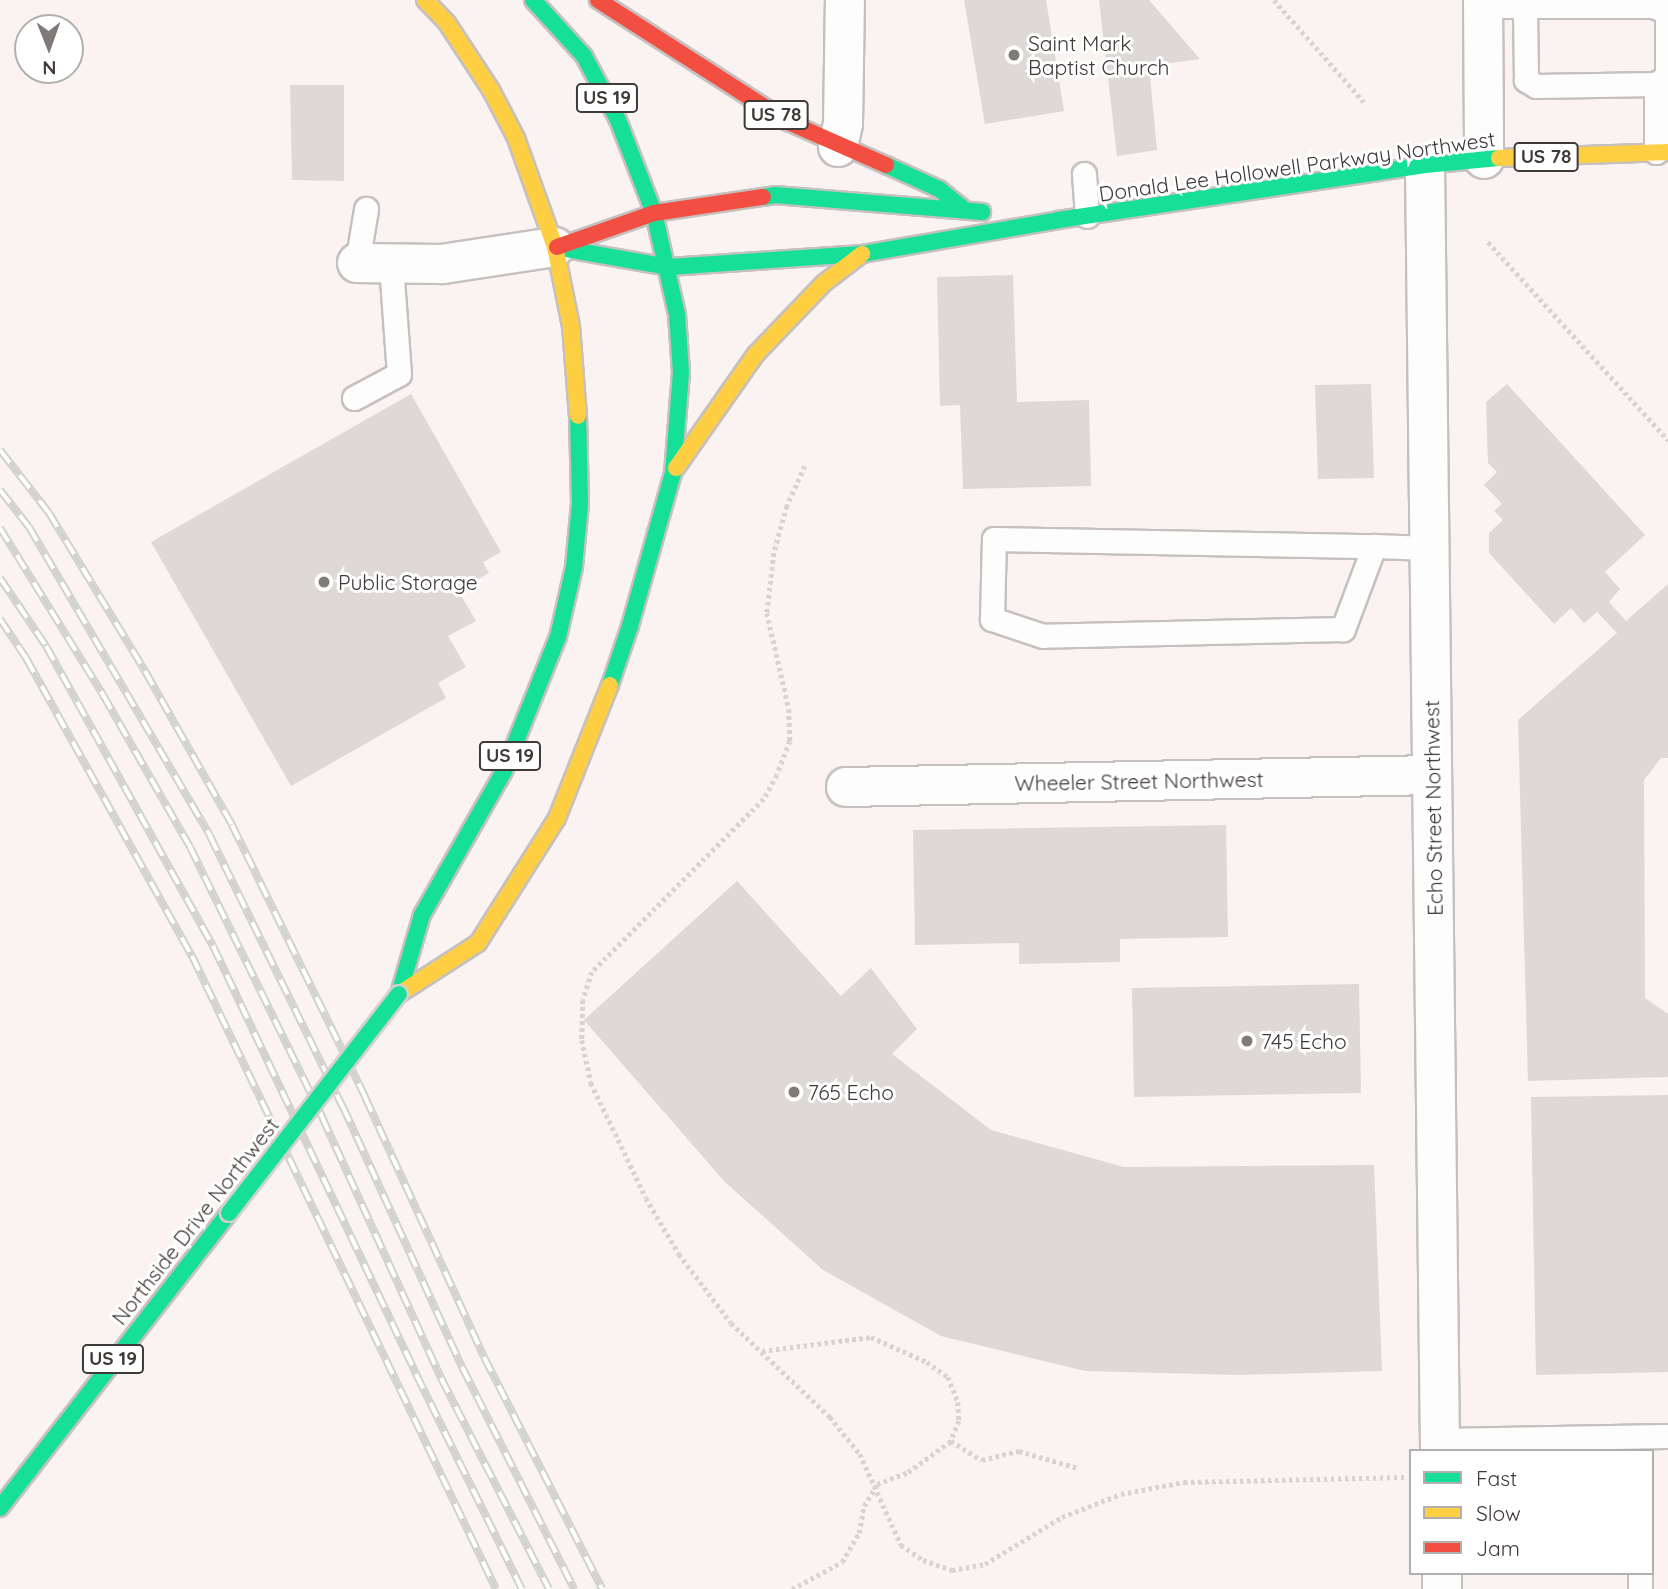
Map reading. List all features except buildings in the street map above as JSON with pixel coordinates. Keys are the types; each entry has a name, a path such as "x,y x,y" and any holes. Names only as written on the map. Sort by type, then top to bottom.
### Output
{"main road":[{"name":"Northside Drive Northwest","path":"399,994 422,915 504,771 538,692 558,637 574,567 580,503 577,396 571,326 555,247 520,150 491,90 454,32 425,0"},
{"name":"Northside Drive Northwest","path":"0,1508 399,994 478,943 557,818 600,713 631,625 673,473 681,372 677,314 669,267 654,213 618,120 584,56 533,0"},
{"name":"US 78","path":"598,0 766,110 838,147 939,189 965,210"},
{"name":"Donald Lee Hollowell Parkway Northwest","path":"555,247 669,267 862,254 1058,220 1425,165 1484,159 1662,152"},
{"name":"Donald Lee Hollowell Parkway Northwest","path":"555,247 654,213 735,198 775,195 1058,220"},
{"path":"673,473 755,355 824,283 862,254"}],"street":[{"path":"838,147 843,124 845,0"},
{"path":"1483,3 1484,159"},
{"name":"Echo Street Northwest","path":"1425,165 1440,1446"},
{"path":"374,264 442,264 555,247"},
{"name":"Wheeler Street Northwest","path":"846,787 1432,775"}],"lane":[{"path":"1483,3 1525,8 1566,18 1613,17 1653,6 1667,12 1667,76 1656,84 1613,78 1568,78 1536,86 1526,80 1525,8"},
{"path":"1656,84 1662,152"},
{"path":"1084,174 1087,216"},
{"path":"354,398 399,374 374,264 366,209"},
{"path":"1374,546 1343,629 1043,636 992,619 995,539 1374,546 1429,548"},
{"path":"1440,1446 1668,1436"}],"path":[{"path":"1274,0 1364,102"},
{"path":"1488,242 1668,440"},
{"path":"805,466 787,506 774,553 767,613 789,709 790,741 777,775 764,799 592,972 583,1000 582,1040 591,1083 641,1187 679,1254 731,1323 830,1416 860,1454 901,1545 923,1560 952,1570 985,1564 1062,1517 1121,1494 1184,1482 1406,1477"},
{"path":"761,1351 871,1337 927,1362 948,1377 958,1402 959,1421 951,1441 908,1472 875,1488 864,1506 859,1533 842,1562 792,1589"},
{"path":"951,1441 982,1460 1019,1451 1078,1468"}],"railway":[{"path":"0,450 49,513 145,671 232,825 365,1097 484,1357 602,1589"},
{"path":"0,490 29,527 210,836 343,1107 462,1367 574,1589"},
{"path":"0,528 103,695 190,847 322,1117 441,1378 549,1589"},
{"path":"0,578 46,646 213,946 416,1374 522,1589"},
{"path":"0,619 26,658 192,956 496,1589"}],"traffic: fast":[{"path":"533,0 584,56 618,120 654,213 677,314 681,372 673,473 630,626 610,685"},
{"path":"555,247 669,267 862,254 1058,220 1425,165 1499,158"},
{"path":"886,165 939,189 965,210"},
{"path":"763,197 775,195 982,212"},
{"path":"399,994 422,915 504,771 558,637 574,567 580,503 578,416"},
{"path":"229,1213 399,994"},
{"path":"0,1508 229,1213"}],"traffic: slow":[{"path":"425,0 447,23 491,90 516,138 555,247 571,326 578,416"},
{"path":"1499,158 1668,152"},
{"path":"676,468 755,355 824,283 862,254"},
{"path":"399,994 478,943 557,818 610,685"}],"traffic: jam":[{"path":"598,0 788,122 886,165"},
{"path":"557,247 654,213 763,197"}],"place":[{"name":"Saint Mark Baptist Church","path":"1014,55"},
{"name":"Public Storage","path":"324,582"},
{"name":"745 Echo","path":"1247,1041"},
{"name":"765 Echo","path":"794,1092"}]}
